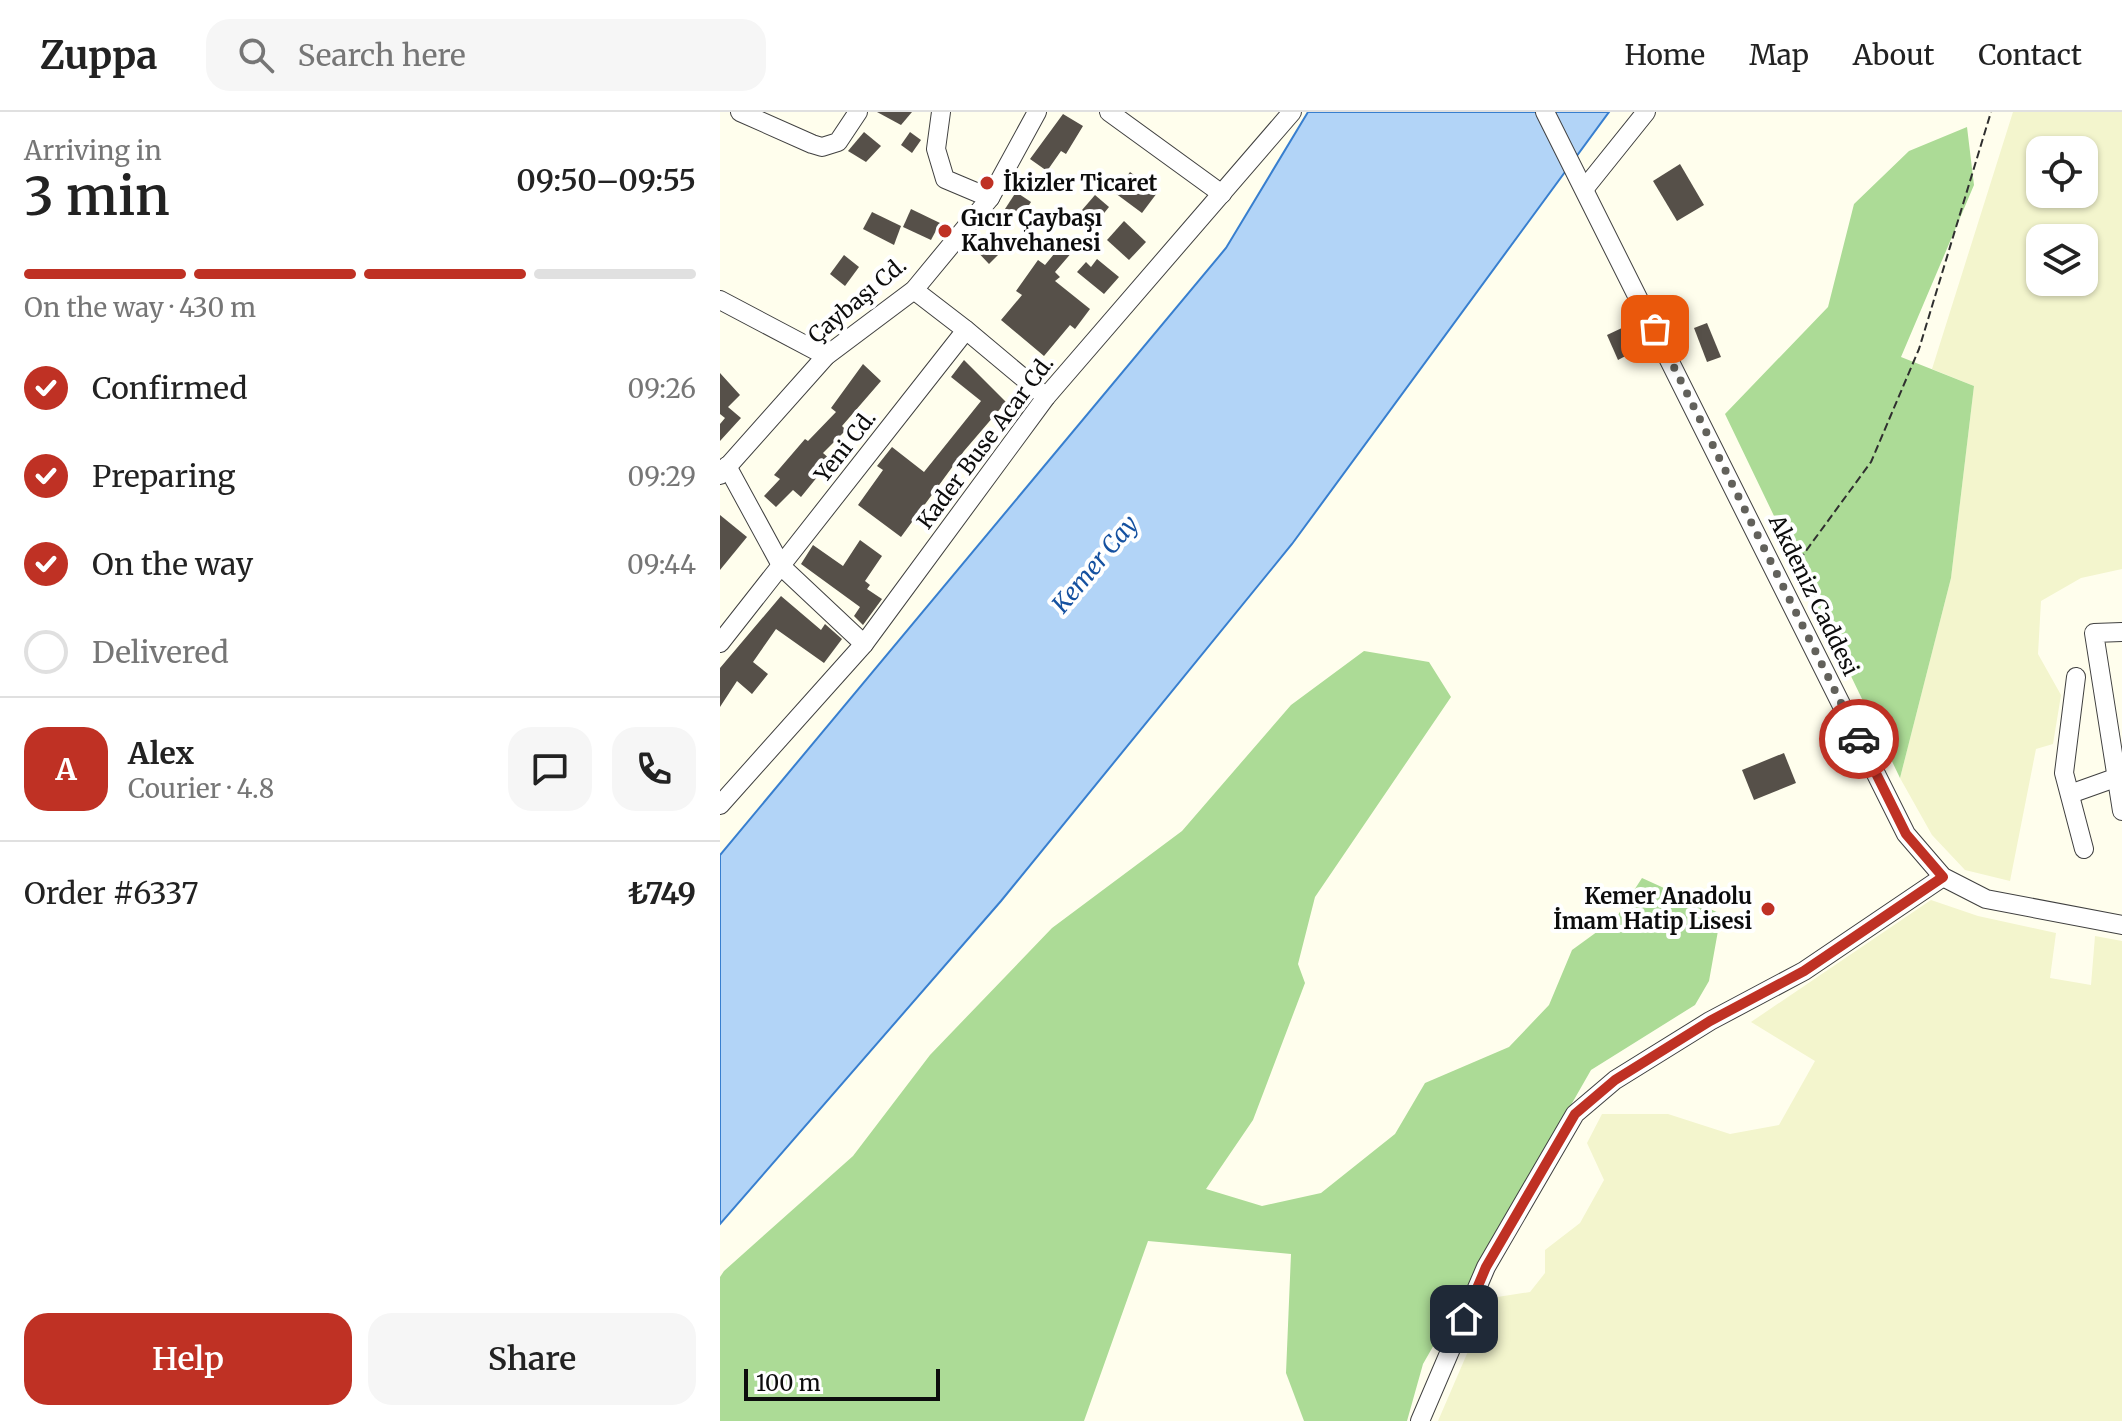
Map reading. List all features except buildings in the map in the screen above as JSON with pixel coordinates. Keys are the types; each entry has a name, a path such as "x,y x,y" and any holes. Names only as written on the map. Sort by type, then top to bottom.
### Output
{"street":[{"path":"740,112 822,147 838,142 858,112"},
{"path":"941,112 936,149 945,179 990,198"},
{"name":"Çaybaşı Cd.","path":"724,471 826,356 914,290 990,198 1037,112"},
{"path":"1109,112 1222,194"},
{"name":"Kader Buse Acar Cd.","path":"720,805 864,644 1046,397 1292,112"},
{"name":"Akdeniz Caddesi","path":"1545,112 1906,834 1943,877 1986,899 2122,925"},
{"path":"1585,188 1646,112"},
{"path":"914,290 1046,397"},
{"path":"720,300 826,356"},
{"name":"Yeni Cd.","path":"720,643 966,330"},
{"path":"724,471 782,567 864,644"},
{"path":"2122,632 2094,633 2122,811"},
{"path":"2076,677 2064,762 2084,849"},
{"path":"2070,794 2115,778"},
{"path":"1420,1421 1486,1267 1575,1114 1615,1080 1710,1021 1804,971 1943,877"}],"path":[{"path":"1782,584 1871,462 1919,349 1991,112"}],"green space":[{"path":"2013,112 2122,112 2122,569 2081,578 2041,601 2038,654 2061,695 2053,744 2036,749 2010,881 1965,870 1932,835 1900,778 1951,578 1974,386 1932,369"},
{"path":"1967,127 1974,185 1901,357 1974,386 1951,578 1900,778 1725,414 1828,307 1854,204 1909,151"},
{"path":"1364,651 1429,662 1451,697 1315,897 1298,964 1305,983 1253,1120 1206,1189 1262,1206 1321,1193 1395,1134 1425,1083 1509,1047 1549,1005 1572,950 1616,918 1642,878 1721,914 1709,981 1695,1005 1591,1070 1423,1364 1407,1421 1304,1421 1286,1373 1291,1254 1148,1241 1084,1421 720,1421 720,1277 724,1271 853,1156 930,1055 1052,928 1182,831 1291,705"},
{"path":"1931,900 1978,916 2056,933 2050,978 2091,985 2095,936 2122,941 2122,1421 1438,1421 1491,1298 1530,1292 1545,1273 1545,1250 1580,1223 1604,1180 1587,1143 1602,1114 1668,1114 1730,1134 1779,1125 1815,1061 1751,1022"}],"water":[{"name":"Kemer Cay","path":"1308,112 1609,112 1292,544 1001,901 720,1224 720,855 1226,248"}],"way so far":[{"path":"1655,329 1859,739"}],"place":[{"name":"İkizler Ticaret","path":"987,183"},
{"name":"Gıcır Çaybaşı Kahvehanesi","path":"945,231"},
{"name":"Kemer Anadolu İmam Hatip Lisesi","path":"1768,909"}],"route":[{"path":"1464,1319 1486,1267 1575,1114 1615,1080 1710,1021 1804,971 1943,877 1906,834 1859,739"}]}
